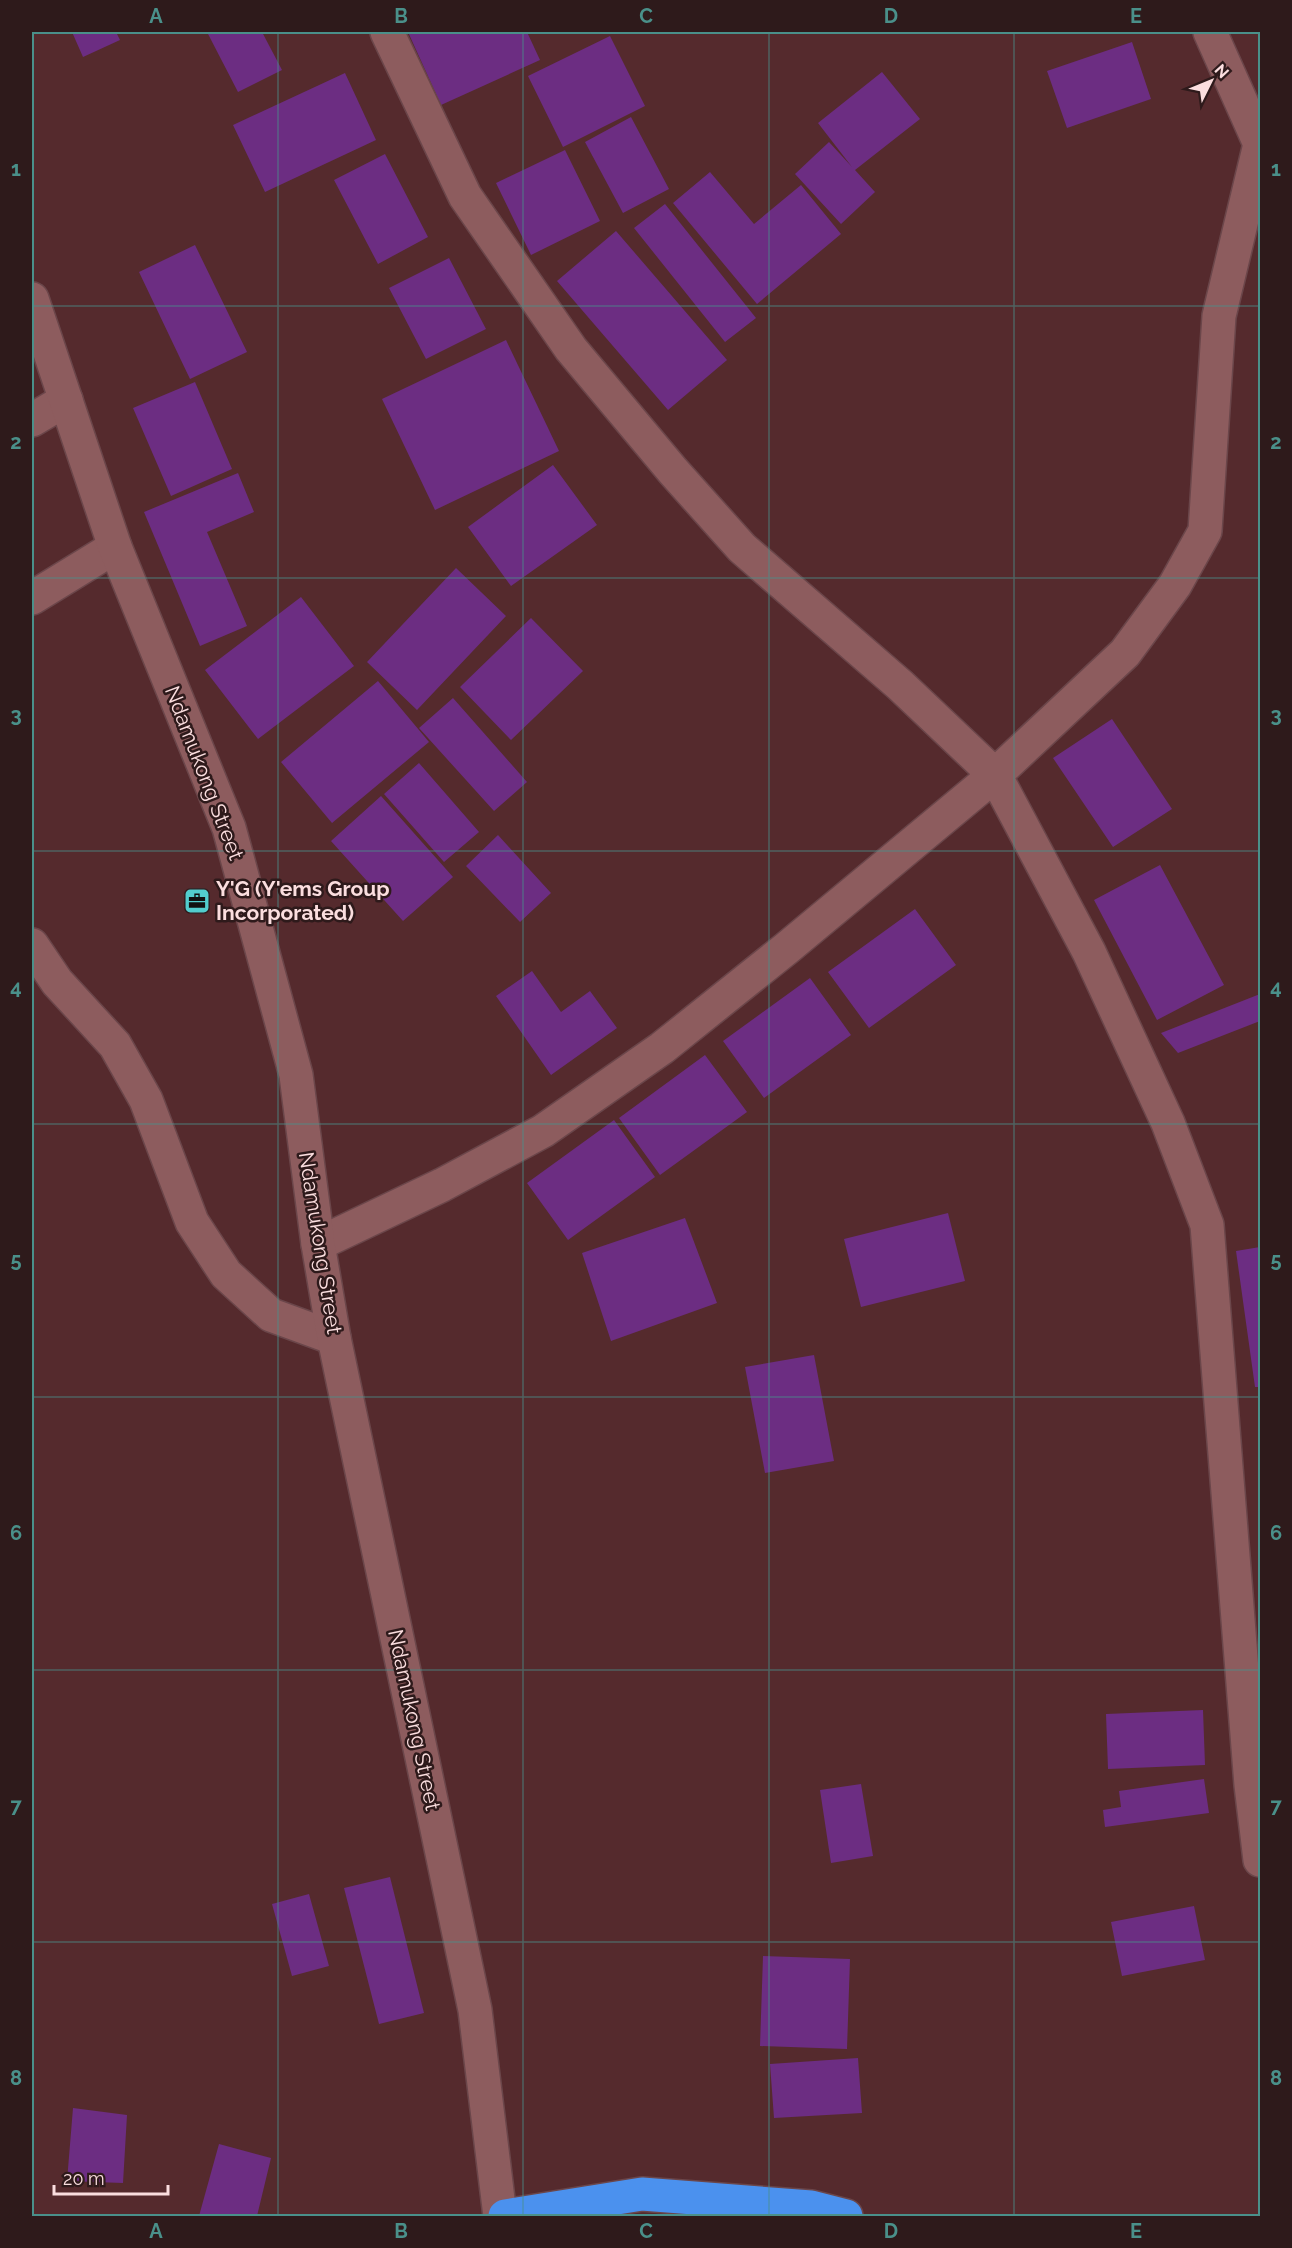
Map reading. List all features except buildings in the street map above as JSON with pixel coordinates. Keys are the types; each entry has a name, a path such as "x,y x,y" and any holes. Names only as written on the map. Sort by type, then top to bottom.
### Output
{"highway":[{"path":"505,2217 642,2194 811,2207 846,2217"}],"street":[{"path":"387,32 465,196 571,350 673,471 742,548 900,685 995,775 1089,952 1168,1123 1206,1225 1251,1785 1260,1860"},
{"path":"318,1244 442,1185 552,1124 662,1048 995,775 1125,653 1175,585 1205,531 1219,316 1260,144 1210,32"},
{"name":"Ndamukong Street","path":"32,299 115,547 229,828 296,1075 318,1244 334,1338 475,2010 500,2217"},
{"path":"32,420 66,400"},
{"path":"32,598 115,547"},
{"path":"32,945 57,982 115,1045 146,1100 192,1222 226,1274 271,1315 334,1338"}],"place":[{"name":"Y'G (Y'ems Group Incorporated)","path":"197,901"}]}
